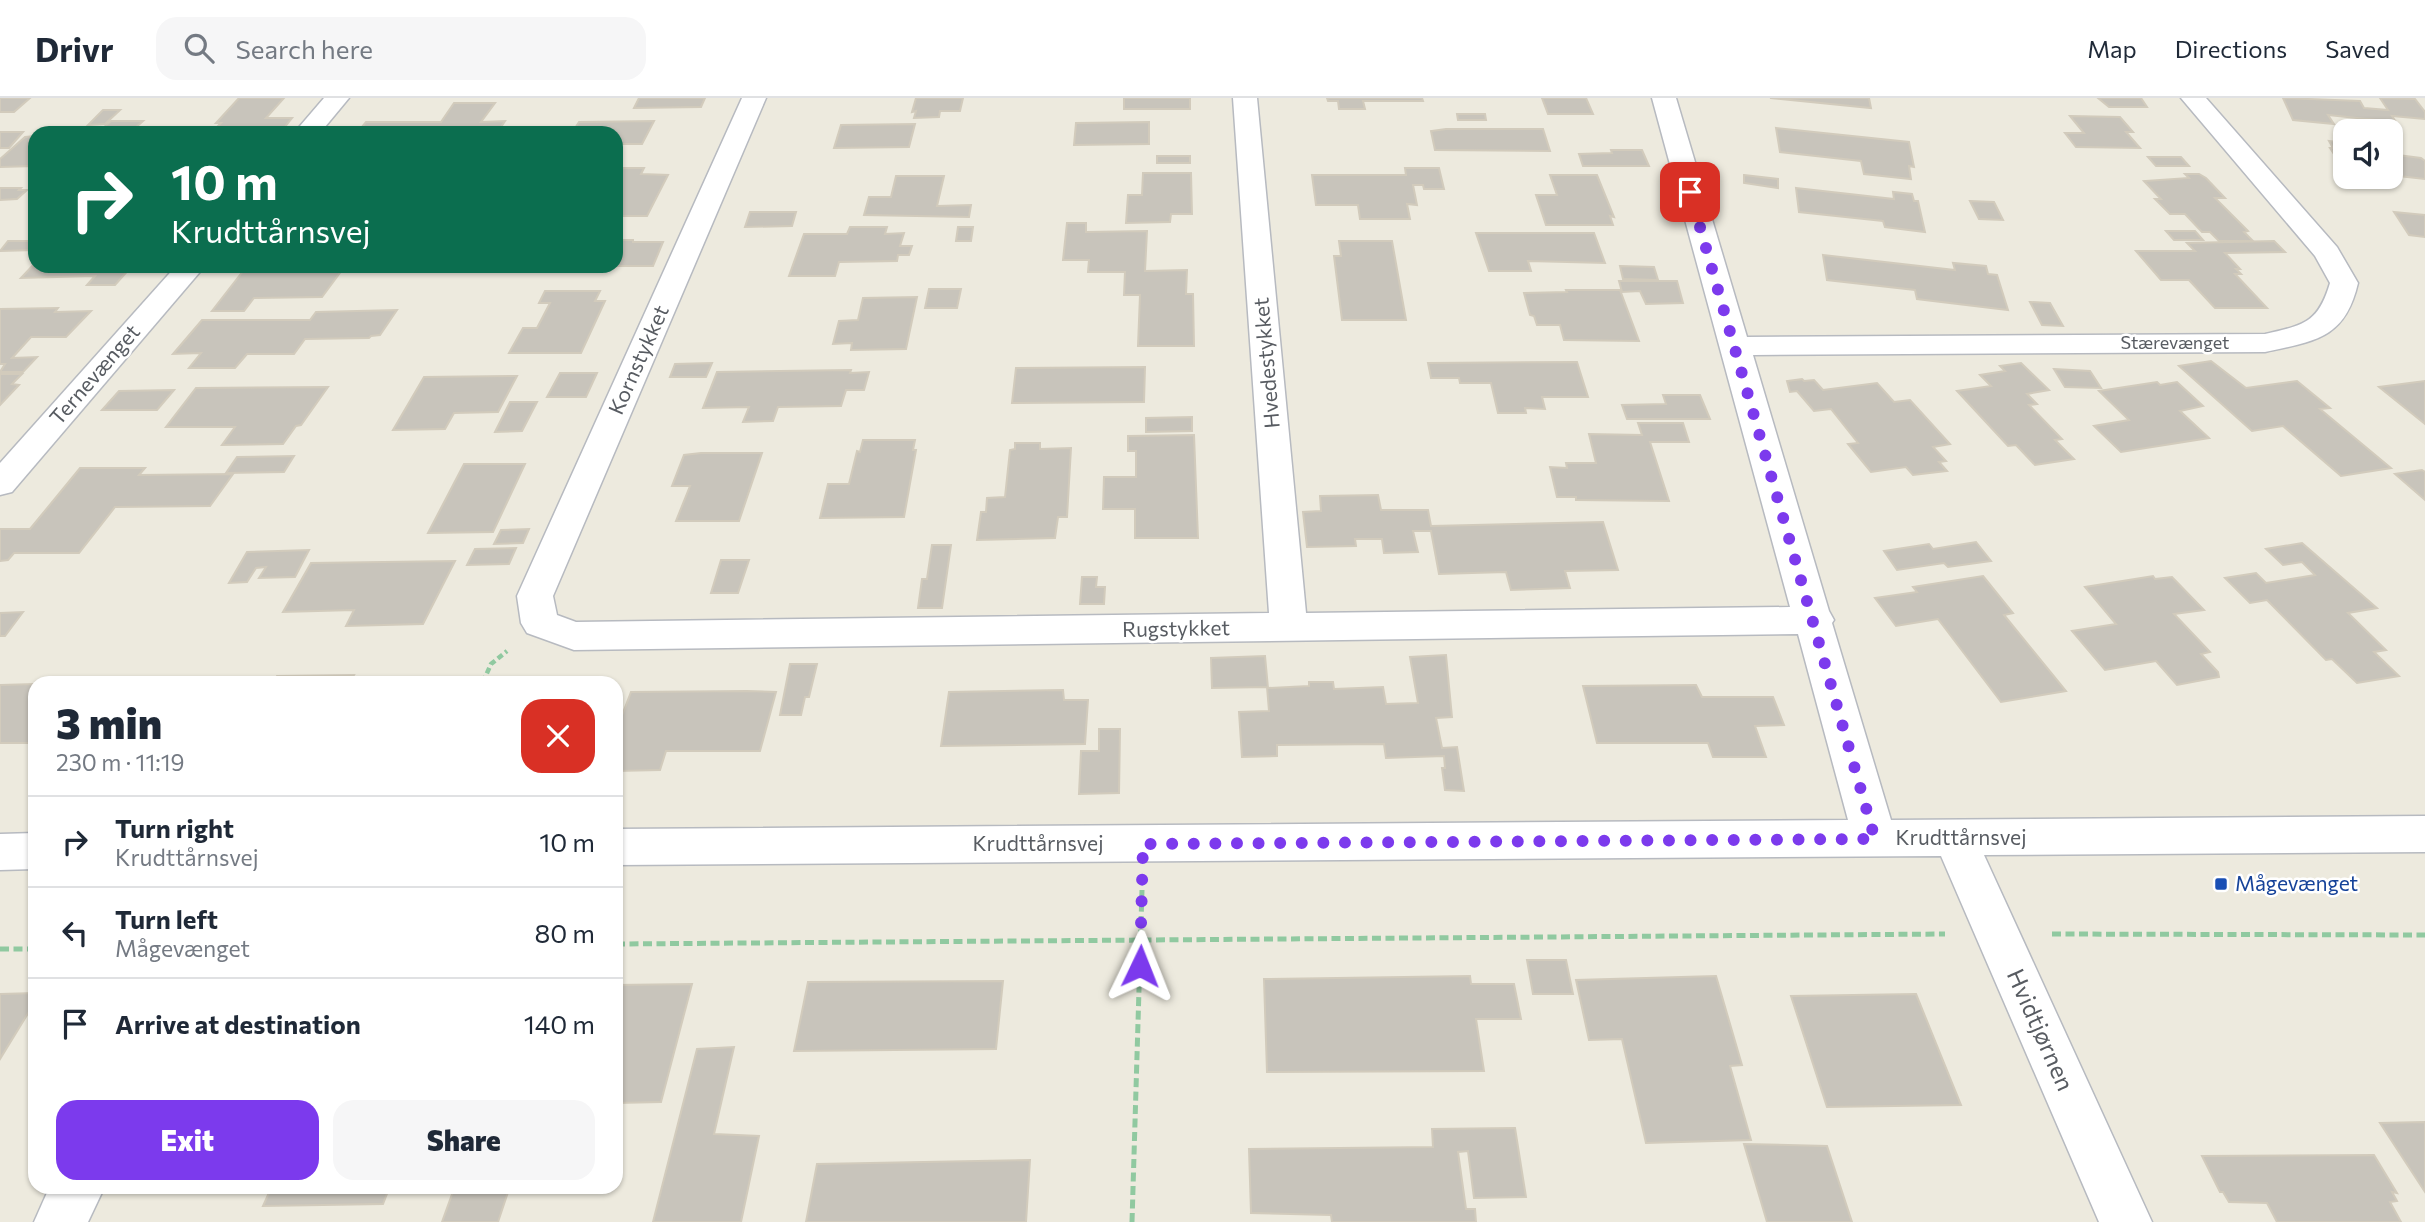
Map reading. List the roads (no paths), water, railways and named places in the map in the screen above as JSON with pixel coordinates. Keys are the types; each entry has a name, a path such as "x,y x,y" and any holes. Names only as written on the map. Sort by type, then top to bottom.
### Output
{"street":[{"path":"313,126 337,98"},
{"name":"Kornstykket","path":"540,623 535,596 754,98"},
{"name":"Hvedestykket","path":"1245,98 1289,627"},
{"path":"1664,98 1815,620 1875,839"},
{"name":"Stærevænget","path":"1734,346 2265,342 2321,329 2340,306 2344,283 2327,253 2193,98"},
{"name":"Ternevænget","path":"0,484 185,273"},
{"name":"Rugstykket","path":"540,623 574,636 1815,620"},
{"name":"Krudttårnsvej","path":"623,847 2425,834"},
{"name":"Hvidtjørnen","path":"1955,838 2126,1222"},
{"path":"0,852 28,851"},
{"path":"60,1222 75,1194"}],"place":[{"name":"Mågevænget","path":"2221,884"}]}
